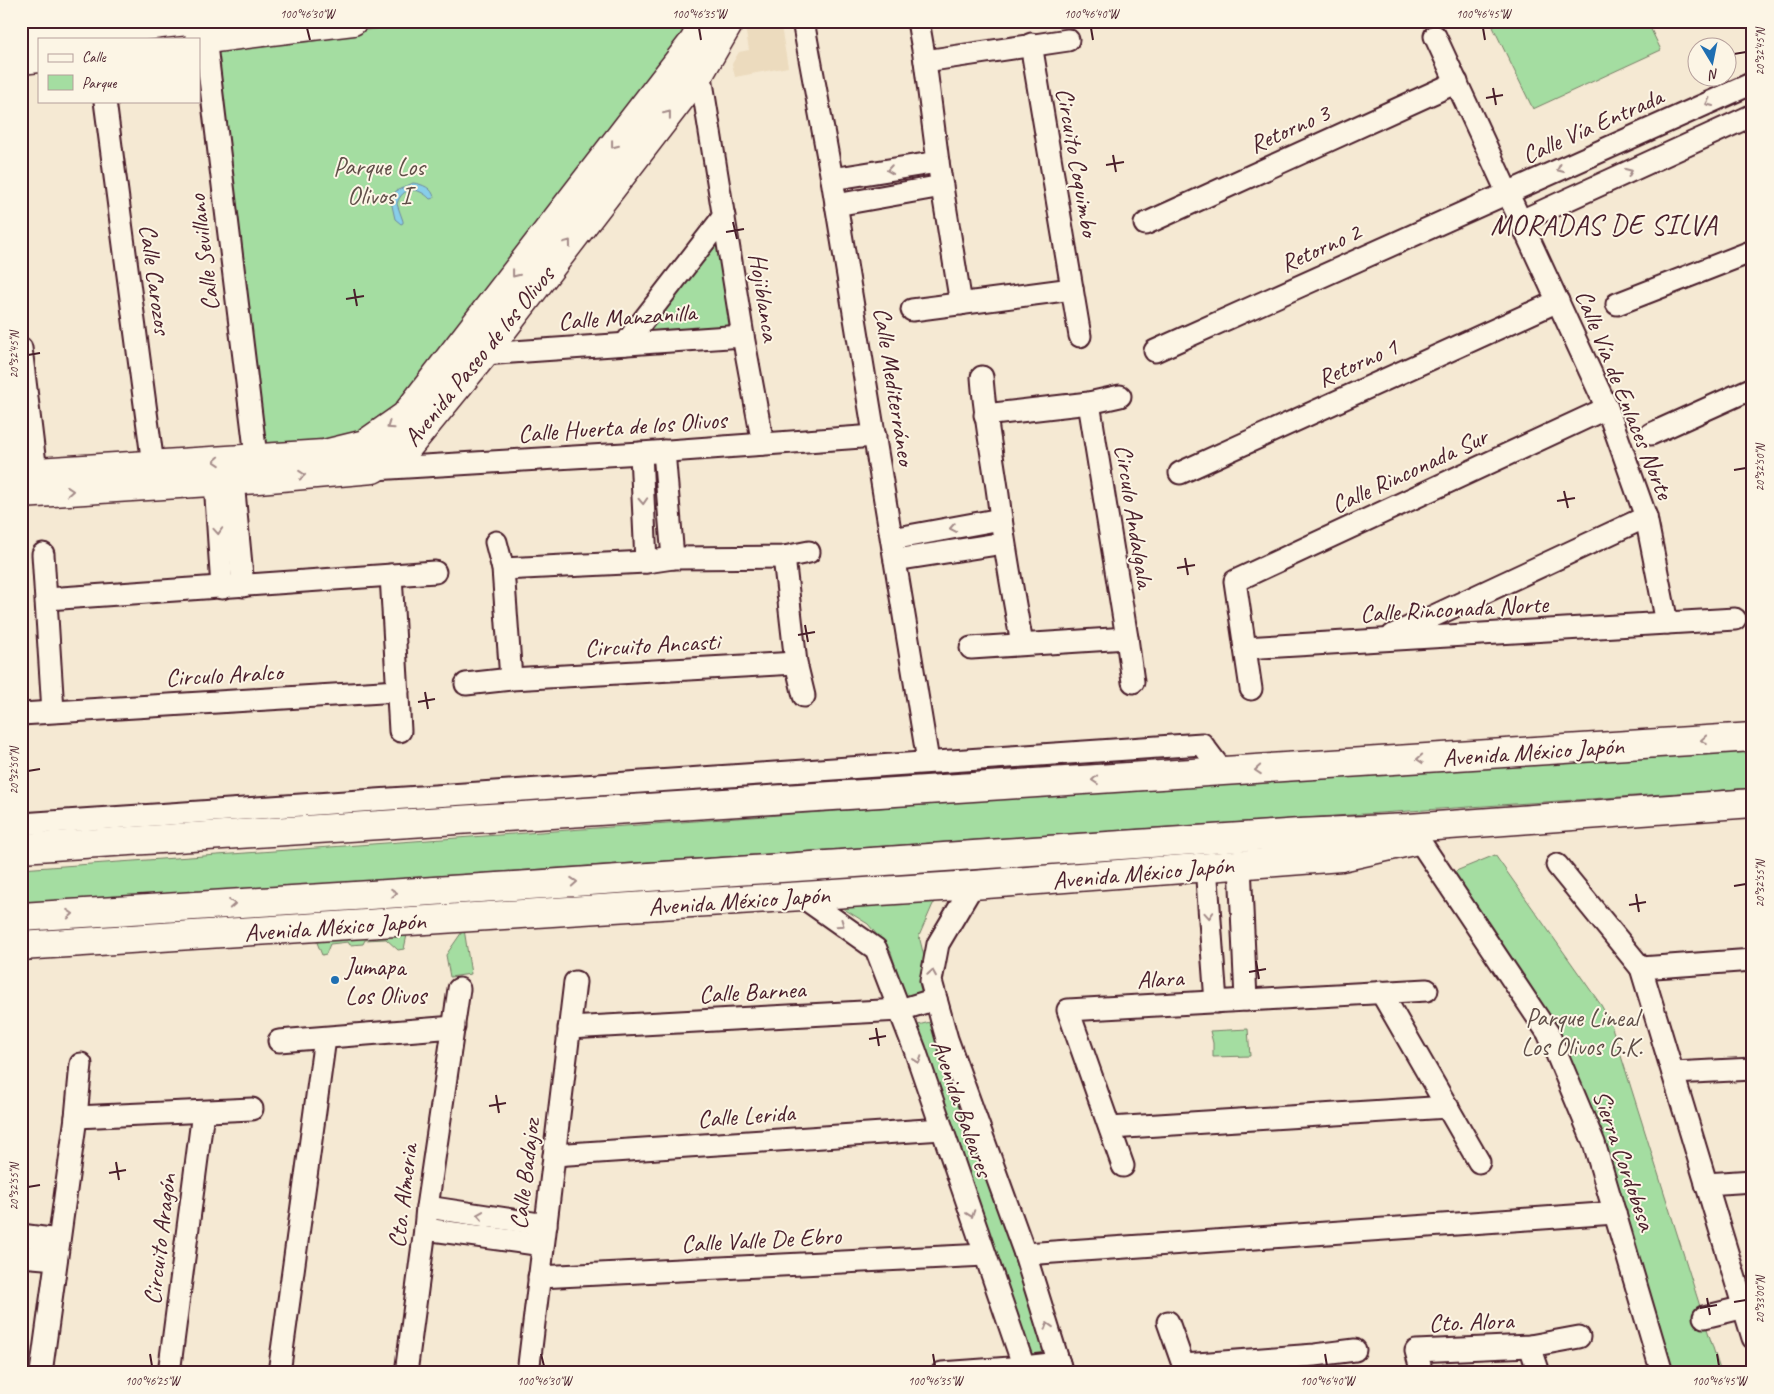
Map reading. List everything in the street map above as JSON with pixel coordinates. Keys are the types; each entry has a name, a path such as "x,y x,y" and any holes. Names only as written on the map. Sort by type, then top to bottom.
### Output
{"street":[{"path":"21,40 116,25 199,30 353,21"},
{"name":"Avenida Paseo de los Olivos","path":"21,494 241,475 373,469 408,447 484,354 700,73 730,21"},
{"name":"Calle Mediterráneo","path":"803,21 832,179 928,761"},
{"path":"918,21 926,61 938,162 961,304"},
{"name":"Avenida Paseo de los Olivos","path":"29,472 153,465 241,475 365,444 405,416 699,31"},
{"name":"Hojiblanca","path":"699,31 700,73 743,336 763,444"},
{"name":"Calle Vía de Enlaces Norte","path":"1435,36 1607,408 1646,517 1667,623"},
{"path":"926,61 1030,44 1068,40"},
{"name":"Calle Sevillano","path":"200,41 241,475"},
{"name":"Circuito Coquimbo","path":"1030,44 1080,336"},
{"path":"21,60 38,58"},
{"name":"Retorno 3","path":"1145,224 1457,82"},
{"name":"Calle Vía Entrada","path":"1508,192 1753,83"},
{"name":"Calle Carozos","path":"105,102 153,465"},
{"path":"1521,221 1753,115"},
{"path":"1682,116 1695,142"},
{"path":"832,179 938,162"},
{"path":"836,205 942,186"},
{"name":"Retorno 2","path":"1155,352 1508,192"},
{"path":"625,344 724,216"},
{"path":"1617,304 1753,251"},
{"path":"912,310 1072,289"},
{"name":"Retorno 1","path":"1180,474 1558,301"},
{"name":"Calle Manzanilla","path":"484,354 743,336"},
{"path":"21,348 29,472"},
{"path":"982,377 985,415 1004,542 1022,644"},
{"path":"1651,434 1753,388"},
{"path":"985,415 1089,403 1120,396"},
{"name":"Circulo Andalgala","path":"1089,403 1127,638 1132,682"},
{"name":"Calle Rinconada Sur","path":"1245,648 1235,581 1607,408"},
{"name":"Calle Huerta de los Olivos","path":"373,469 875,436"},
{"path":"664,451 673,558"},
{"path":"641,452 646,562"},
{"path":"241,475 243,586"},
{"path":"222,588 241,475"},
{"path":"1383,640 1646,517"},
{"path":"892,538 1001,519"},
{"path":"496,542 503,569 511,679"},
{"path":"896,560 1004,542"},
{"path":"503,569 646,562 673,558 784,557 809,552"},
{"path":"43,554 54,711"},
{"path":"784,557 796,664 804,696"},
{"path":"47,599 435,572"},
{"path":"391,575 400,731"},
{"name":"Calle Rinconada Norte","path":"1245,648 1735,619"},
{"path":"971,648 1127,638"},
{"path":"1245,648 1251,689"},
{"name":"Circuito Ancasti","path":"466,684 511,679 796,664"},
{"name":"Circulo Aralco","path":"21,714 398,691"},
{"name":"Avenida México Japón","path":"21,848 1753,737"},
{"path":"21,824 928,761 1202,744 1223,772"},
{"name":"Avenida México Japón","path":"21,946 973,885 1341,857 1451,824 1753,803"},
{"name":"Avenida México Japón","path":"21,917 545,884 1300,832 1414,834"},
{"name":"Sierra Cordobesa","path":"1414,834 1548,1033 1594,1143 1662,1373"},
{"path":"1240,864 1246,1000"},
{"path":"1557,865 1640,968 1706,1184 1748,1305 1753,1338"},
{"path":"1206,866 1216,1002"},
{"path":"545,884 546,913"},
{"name":"Avenida Baleares","path":"973,885 938,944 931,981 947,1039 1025,1254 1061,1368"},
{"name":"Avenida Baleares","path":"801,896 876,949 900,1010 1025,1370"},
{"path":"264,902 266,931"},
{"path":"1640,968 1753,960"},
{"name":"Calle Badajoz","path":"528,1373 575,982"},
{"name":"Cto. Almeria","path":"406,1373 426,1229 427,1207 460,988"},
{"name":"Alara","path":"1123,1166 1068,1010 1426,990"},
{"path":"1381,992 1479,1162"},
{"name":"Calle Barnea","path":"569,1028 900,1010 936,999"},
{"path":"279,1041 454,1027"},
{"path":"279,1373 325,1038"},
{"path":"41,1373 76,1117 81,1064"},
{"path":"1673,1074 1753,1070"},
{"path":"1110,1128 1448,1107"},
{"path":"76,1117 252,1109"},
{"name":"Circuito Aragón","path":"169,1373 203,1112"},
{"name":"Calle Lerida","path":"554,1155 942,1129"},
{"path":"1706,1184 1753,1181"},
{"path":"427,1207 546,1224"},
{"path":"1025,1254 1615,1213"},
{"path":"426,1229 543,1245"},
{"path":"21,1235 57,1250"},
{"path":"21,1256 57,1250"},
{"name":"Calle Valle De Ebro","path":"540,1278 985,1254"},
{"path":"1704,1317 1748,1305"},
{"path":"1168,1322 1185,1369 1318,1364 1355,1350"},
{"path":"1530,1346 1579,1337"},
{"name":"Cto. Alora","path":"1422,1373 1416,1351 1530,1346 1539,1373"},
{"path":"942,1373 1061,1368"}],"shaded area":[{"path":"744,21 780,21 788,67 735,77 732,64 739,52 749,50"}],"green space":[{"name":"Parque Los Olivos I","path":"440,21 691,21 682,38 385,418 350,436 259,446 212,49"},
{"path":"1504,21 1647,21 1661,50 1533,109 1493,27"},
{"path":"720,233 735,330 637,337"},
{"path":"1753,750 1753,788 21,904 21,869 1356,774"},
{"name":"Parque Lineal Los Olivos G.K.","path":"1495,855 1601,1005 1610,1021 1721,1373 1671,1373 1570,1076 1449,879 1456,871"},
{"path":"949,894 933,904 919,936 933,993 906,1001 891,952 868,924 831,901"},
{"path":"464,929 471,974 450,977 446,955"},
{"path":"407,935 404,949 398,950 386,939 365,940 363,944 350,945 348,942 330,944 326,954 322,955 316,940"},
{"path":"934,1021 1049,1360 1031,1364 918,1025"},
{"path":"1248,1029 1250,1056 1213,1057 1213,1043 1210,1031"}],"water":[{"path":"413,183 426,187 432,192 434,198 430,199 421,192 411,190 403,194 397,204 403,221 401,224 395,219 391,201 396,191"}],"place":[{"name":"Jumapa Los Olivos","path":"335,980"}],"district":[{"name":"MORADAS DE SILVA","path":"1604,224"}]}
